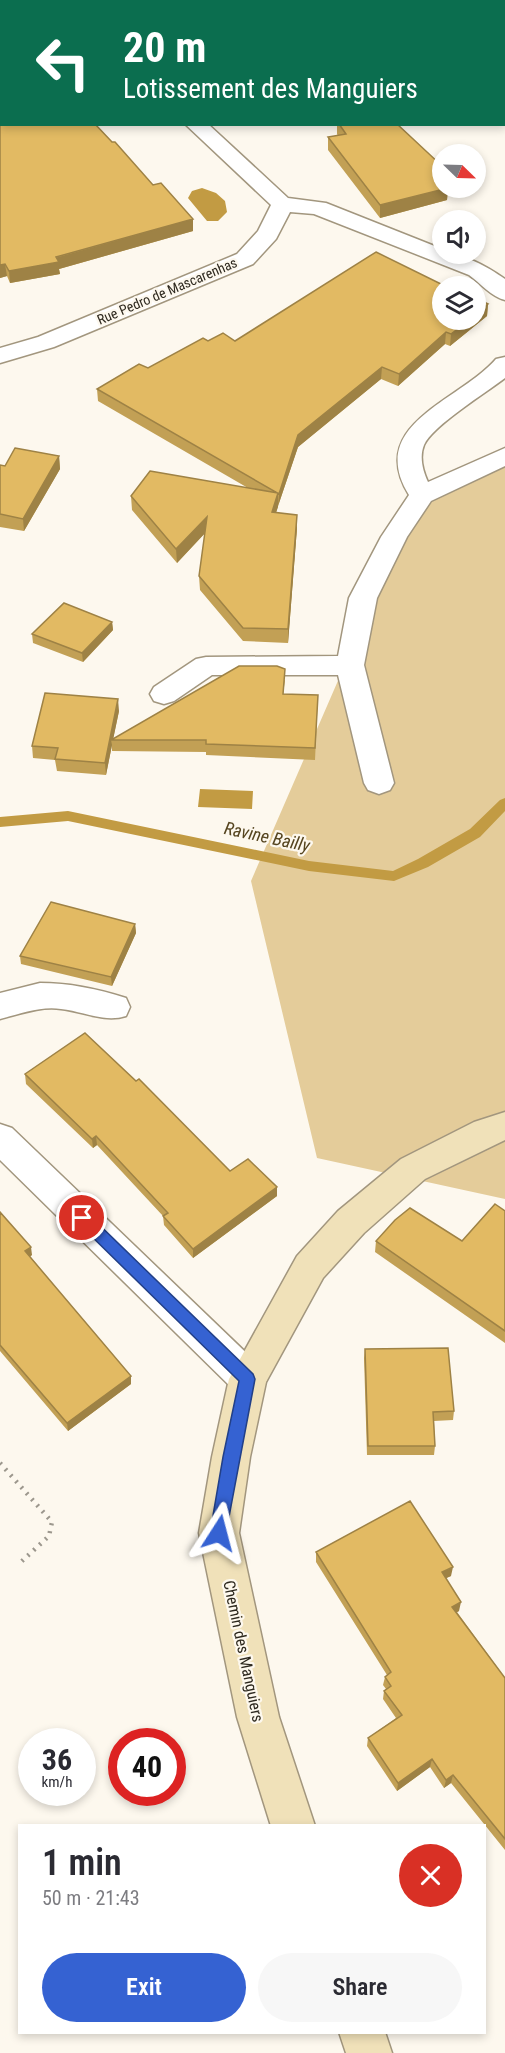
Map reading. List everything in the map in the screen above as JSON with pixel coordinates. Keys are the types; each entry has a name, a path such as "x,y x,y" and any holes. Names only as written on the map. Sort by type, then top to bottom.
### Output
{"street":[{"path":"197,126 282,204 318,208 477,270 497,284 505,293"},
{"name":"Rue Pedro de Mascarenhas","path":"0,356 46,342 245,259 268,236 277,220 282,204"},
{"path":"422,495 411,478 411,445 421,430 505,364"},
{"path":"379,783 350,665 363,598 394,537 422,495 505,456"},
{"path":"164,694 206,666 350,665"},
{"path":"0,1006 40,996 50,996 114,1007"},
{"name":"Chemin des Manguiers","path":"292,1824 258,1717 219,1533 231,1457 248,1379 310,1267 351,1222 413,1169 486,1132 505,1126"},
{"path":"0,1138 248,1379"},
{"path":"363,2034 369,2053"}],"path":[{"path":"0,1463 52,1522 49,1536 21,1562"}],"shaded area":[{"path":"202,188 216,193 225,201 227,212 218,221 207,221 188,198 192,191"},
{"path":"505,451 505,1199 317,1158 251,881 413,508"},
{"path":"200,789 253,791 252,809 198,807"}],"building":[{"path":"0,126 97,126 112,142 115,142 153,185 161,183 193,219 56,257 59,262 9,271 5,264 0,265"},
{"path":"340,126 399,126 432,157 432,192 380,205 328,137 346,134"},
{"path":"376,252 432,280 432,330 456,330 451,334 446,332 399,374 382,367 298,435 279,494 97,389 139,364 148,368 203,338 208,341 223,333 235,341"},
{"path":"15,448 59,456 23,519 0,514 0,465 5,466"},
{"path":"150,471 278,493 272,512 297,515 288,629 243,628 199,576 207,517 176,549 131,496"},
{"path":"64,603 112,622 82,653 32,634"},
{"path":"239,666 277,666 285,669 283,694 318,695 315,748 206,744 206,740 111,740"},
{"path":"45,693 118,699 105,763 55,759 58,748 32,746"},
{"path":"51,902 135,924 111,977 20,956"},
{"path":"85,1033 136,1081 139,1079 230,1171 248,1159 277,1187 193,1249 163,1216 168,1213 96,1136 92,1139 25,1074"},
{"path":"495,1204 505,1211 505,1331 376,1241 395,1220 410,1208 462,1241"},
{"path":"0,1212 31,1247 25,1251 131,1376 67,1423 0,1345"},
{"path":"448,1348 454,1411 433,1412 435,1446 368,1446 365,1349"},
{"path":"410,1501 453,1567 442,1572 461,1602 452,1607 505,1678 505,1839 453,1775 446,1780 432,1759 398,1783 368,1738 402,1715 384,1691 391,1686 385,1677 391,1672 316,1552"}],"waterway":[{"name":"Ravine Bailly","path":"0,822 68,816 309,866 394,876 423,863 475,833 505,803"}],"route":[{"path":"82,1218 248,1379 231,1457 219,1533"}]}
